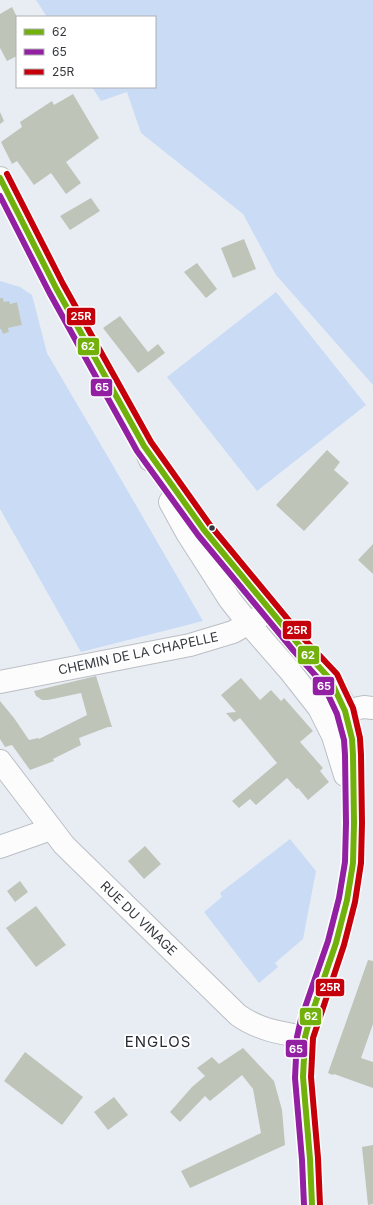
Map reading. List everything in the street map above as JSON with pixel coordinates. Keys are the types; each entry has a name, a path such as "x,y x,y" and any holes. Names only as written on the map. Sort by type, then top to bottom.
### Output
{"street":[{"path":"0,178 60,294 144,446 172,506 187,533 221,587 249,624 290,671 319,708 333,736 354,803"},
{"path":"144,446 200,525 299,645 330,679 345,711 352,739 354,803 353,863 347,900 336,943 305,1037 304,1077 312,1205"},
{"name":"CHEMIN DE LA CHAPELLE","path":"0,682 190,645 234,632 271,611"},
{"path":"345,711 364,707 373,708"},
{"name":"RUE DU VINAGE","path":"0,761 64,845 238,1015 248,1022 262,1028 283,1034 305,1037"},
{"path":"0,846 51,829"}],"shaded area":[{"path":"36,0 373,0 373,385 276,275 243,214 141,133 127,92 101,101 93,88 156,88 156,16 46,16"},
{"path":"0,281 20,287 32,295 47,353 203,621 81,652 0,509 0,329 3,334 9,332 8,328 22,325 17,302 10,304 4,302 3,298 0,298"},
{"path":"276,292 366,405 257,491 167,377"},
{"path":"290,839 316,871 303,939 275,963 278,967 259,983 204,912 222,897 220,893"}],"building":[{"path":"12,7 16,16 16,56 7,61 0,48 0,14"},
{"path":"73,94 99,138 66,162 81,183 66,194 51,173 34,185 17,161 12,164 1,142 22,127 20,122 52,101 54,105"},
{"path":"0,112 4,121 0,124"},
{"path":"91,198 100,211 70,230 60,216"},
{"path":"244,239 256,269 233,278 221,248"},
{"path":"197,263 217,289 206,298 184,272"},
{"path":"0,298 3,298 4,302 9,301 10,304 17,302 22,325 8,328 9,332 3,334 0,329"},
{"path":"120,316 148,352 158,344 165,353 138,373 103,328"},
{"path":"327,450 340,462 334,470 349,483 304,531 276,505"},
{"path":"373,544 373,574 358,560"},
{"path":"96,676 112,727 108,727 79,738 81,745 53,759 54,761 30,770 12,745 5,747 0,739 0,701 29,740 39,739 87,715 81,693 42,700 36,696 34,691"},
{"path":"241,678 260,700 271,690 281,701 284,698 313,731 300,742 323,768 320,771 329,782 308,800 287,778 256,805 250,799 239,808 232,801 277,763 240,718 234,722 226,713 236,712 221,695"},
{"path":"145,846 161,864 144,879 128,861"},
{"path":"20,881 28,892 15,902 7,891"},
{"path":"36,906 66,945 36,967 6,928"},
{"path":"368,960 373,961 373,1024 361,1058 373,1062 373,1088 328,1073"},
{"path":"243,1048 274,1081 282,1110 285,1145 190,1188 181,1171 261,1133 253,1089 242,1075 210,1101 205,1096 180,1122 170,1112 192,1087 205,1076 197,1068 212,1057 219,1064"},
{"path":"25,1052 83,1097 62,1125 4,1081"},
{"path":"114,1097 128,1115 108,1130 94,1112"},
{"path":"373,1145 373,1204 368,1205 362,1147"}],"transit line":[{"name":"25R","path":"7,174 63,284 151,442 210,525 305,640 337,674 353,708 360,738 361,755 361,863 355,902 344,945 313,1038 311,1077 318,1158 320,1205"},
{"name":"62","path":"0,178 56,288 144,446 204,530 299,645 330,679 345,711 352,739 353,755 353,863 347,900 336,943 305,1037 303,1077 310,1159 312,1205"},
{"name":"65","path":"0,196 49,292 137,451 198,535 323,684 337,714 344,740 345,755 345,862 339,898 328,941 301,1019 297,1037 295,1078 304,1205"}],"district":[{"name":"ENGLOS","path":"158,1042"}]}
